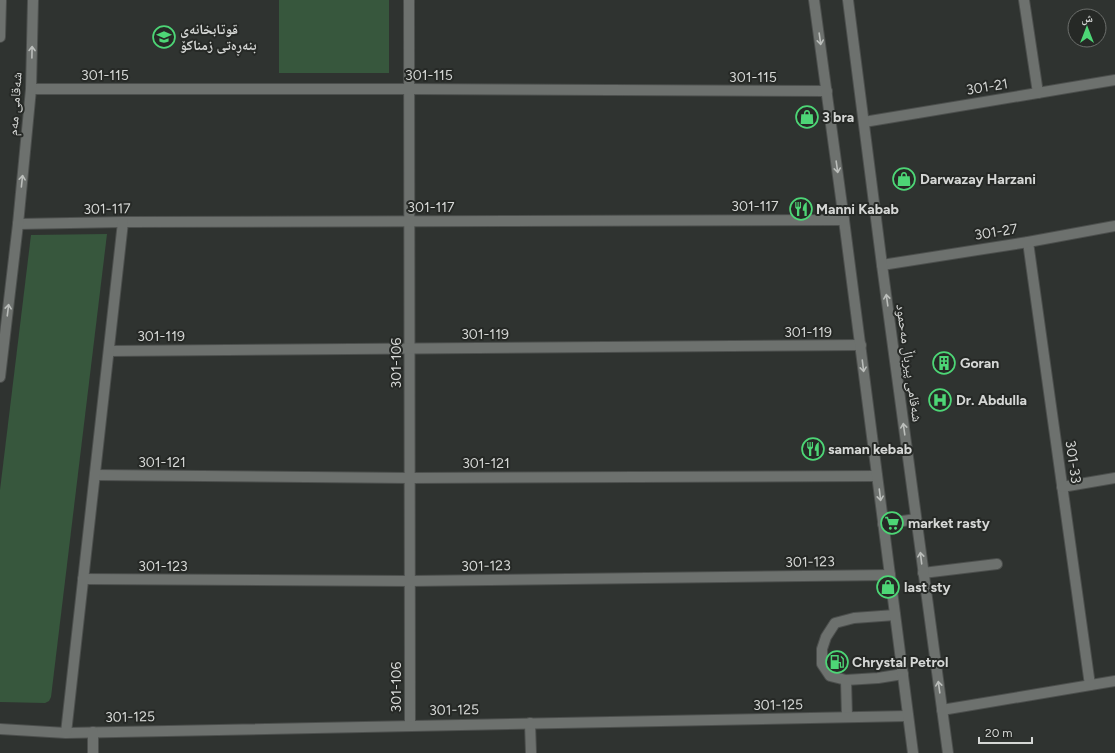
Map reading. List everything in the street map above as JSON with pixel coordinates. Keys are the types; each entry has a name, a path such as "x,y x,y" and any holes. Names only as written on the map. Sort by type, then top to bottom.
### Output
{"street":[{"path":"0,37 1,0"},
{"name":"شەقامی مەم","path":"0,377 18,224 31,89 33,0"},
{"name":"301-106","path":"409,0 410,725"},
{"path":"814,0 913,753"},
{"name":"شەقامی پیرباڵ مەحمود","path":"848,0 948,753"},
{"path":"1024,0 1038,93"},
{"name":"301-21","path":"864,122 1115,80"},
{"name":"301-115","path":"31,89 827,91"},
{"name":"301-117","path":"18,224 123,222 844,220"},
{"path":"66,733 123,222"},
{"name":"301-27","path":"882,265 1028,242 1115,226"},
{"name":"301-33","path":"1028,242 1090,685"},
{"name":"301-119","path":"109,351 860,345"},
{"name":"301-121","path":"95,475 410,478 877,476"},
{"path":"1062,487 1115,478"},
{"path":"883,524 916,519"},
{"path":"924,573 997,564"},
{"name":"301-123","path":"83,579 410,581 890,575"},
{"path":"895,615 854,618 835,623 826,637 822,650 822,664 830,676 846,680 878,678 903,674"},
{"path":"846,680 847,717"},
{"path":"942,710 1115,681"},
{"name":"301-125","path":"0,729 66,733 908,716"},
{"path":"530,723 530,753"},
{"path":"93,732 93,753"}],"green space":[{"path":"279,0 389,0 389,73 279,73"},
{"path":"107,234 51,697 49,701 45,703 0,702 0,490 31,235"}],"place":[{"name":"قوتابخانەی بنەڕەتی زمناکۆ","path":"164,37"},
{"name":"3 bra","path":"807,117"},
{"name":"Darwazay Harzani","path":"904,179"},
{"name":"Manni Kabab","path":"801,209"},
{"name":"Goran","path":"944,363"},
{"name":"Dr. Abdulla","path":"940,400"},
{"name":"saman kebab","path":"813,449"},
{"name":"market rasty","path":"892,523"},
{"name":"last sty","path":"888,587"},
{"name":"Chrystal Petrol","path":"837,662"}]}
